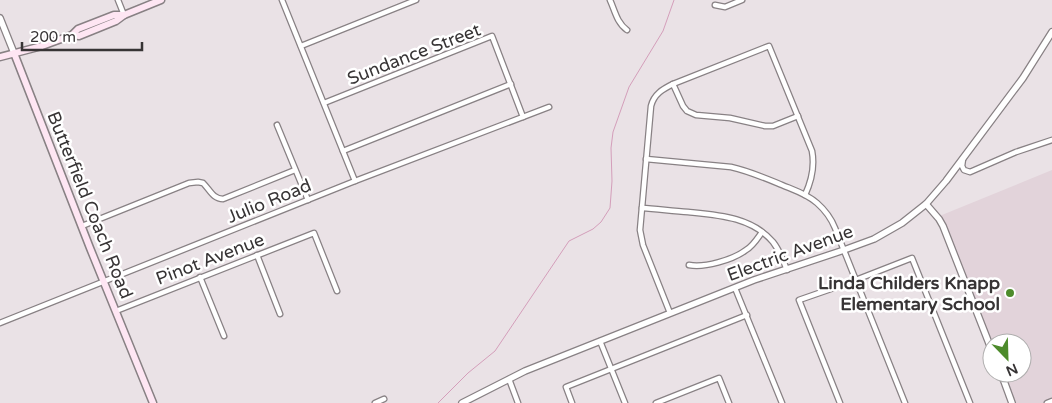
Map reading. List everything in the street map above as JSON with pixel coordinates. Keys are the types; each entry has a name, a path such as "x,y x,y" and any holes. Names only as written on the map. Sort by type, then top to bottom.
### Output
{"main road":[{"path":"0,57 35,48 72,35 78,29 114,15 124,15 161,0"},
{"name":"Butterfield Coach Road","path":"14,53 153,403"}],"street":[{"path":"118,0 124,15"},
{"path":"282,0 355,181"},
{"path":"300,46 416,0"},
{"path":"610,0 618,21 627,30"},
{"path":"715,6 725,7 742,0"},
{"name":"Butterfield Coach Road","path":"0,18 14,53"},
{"name":"Electric Avenue","path":"462,403 509,379 600,341 754,280 844,250 889,232 936,194 1023,78 1052,33"},
{"name":"Sundance Street","path":"324,103 492,36 523,117"},
{"path":"670,313 640,237 651,106 655,96 660,91 769,46 812,151 814,170 812,180 805,195"},
{"path":"343,151 510,84"},
{"path":"674,84 683,106 687,111 696,115 730,118 765,126 773,126 798,116"},
{"name":"Julio Road","path":"0,323 355,181 550,107"},
{"path":"277,124 308,200"},
{"path":"963,159 962,166 964,170 970,172 1016,152 1052,140"},
{"path":"646,159 731,167 754,174 805,195 816,202 831,219 906,403"},
{"path":"82,226 189,184 202,183 213,196 223,199 295,170"},
{"path":"926,204 943,226 985,333"},
{"path":"642,208 728,216 754,226 778,248 787,270"},
{"path":"689,265 701,266 738,256 753,244 762,232"},
{"name":"Pinot Avenue","path":"116,311 314,233 337,292"},
{"path":"257,255 280,314"},
{"path":"840,403 799,300 912,258 970,403"},
{"path":"200,278 224,336"},
{"path":"735,288 782,403"},
{"path":"572,403 566,388 746,314"},
{"path":"600,341 625,403"},
{"path":"656,403 720,378 729,403"},
{"path":"509,379 518,403"},
{"path":"1004,383 1012,403"},
{"path":"674,396 677,403"},
{"path":"375,403 384,399"},
{"path":"1047,403 1052,401"}],"shaded area":[{"name":"Linda Childers Knapp Elementary School","path":"1052,170 1052,401 1047,403 1012,403 1005,383 1032,383 1032,333 985,333 937,217"}],"waterway":[{"path":"438,403 468,373 495,351 569,241 593,229 601,222 610,208 613,132 629,87 663,31 674,0"}],"place":[{"name":"Linda Childers Knapp Elementary School","path":"1010,293"}]}
